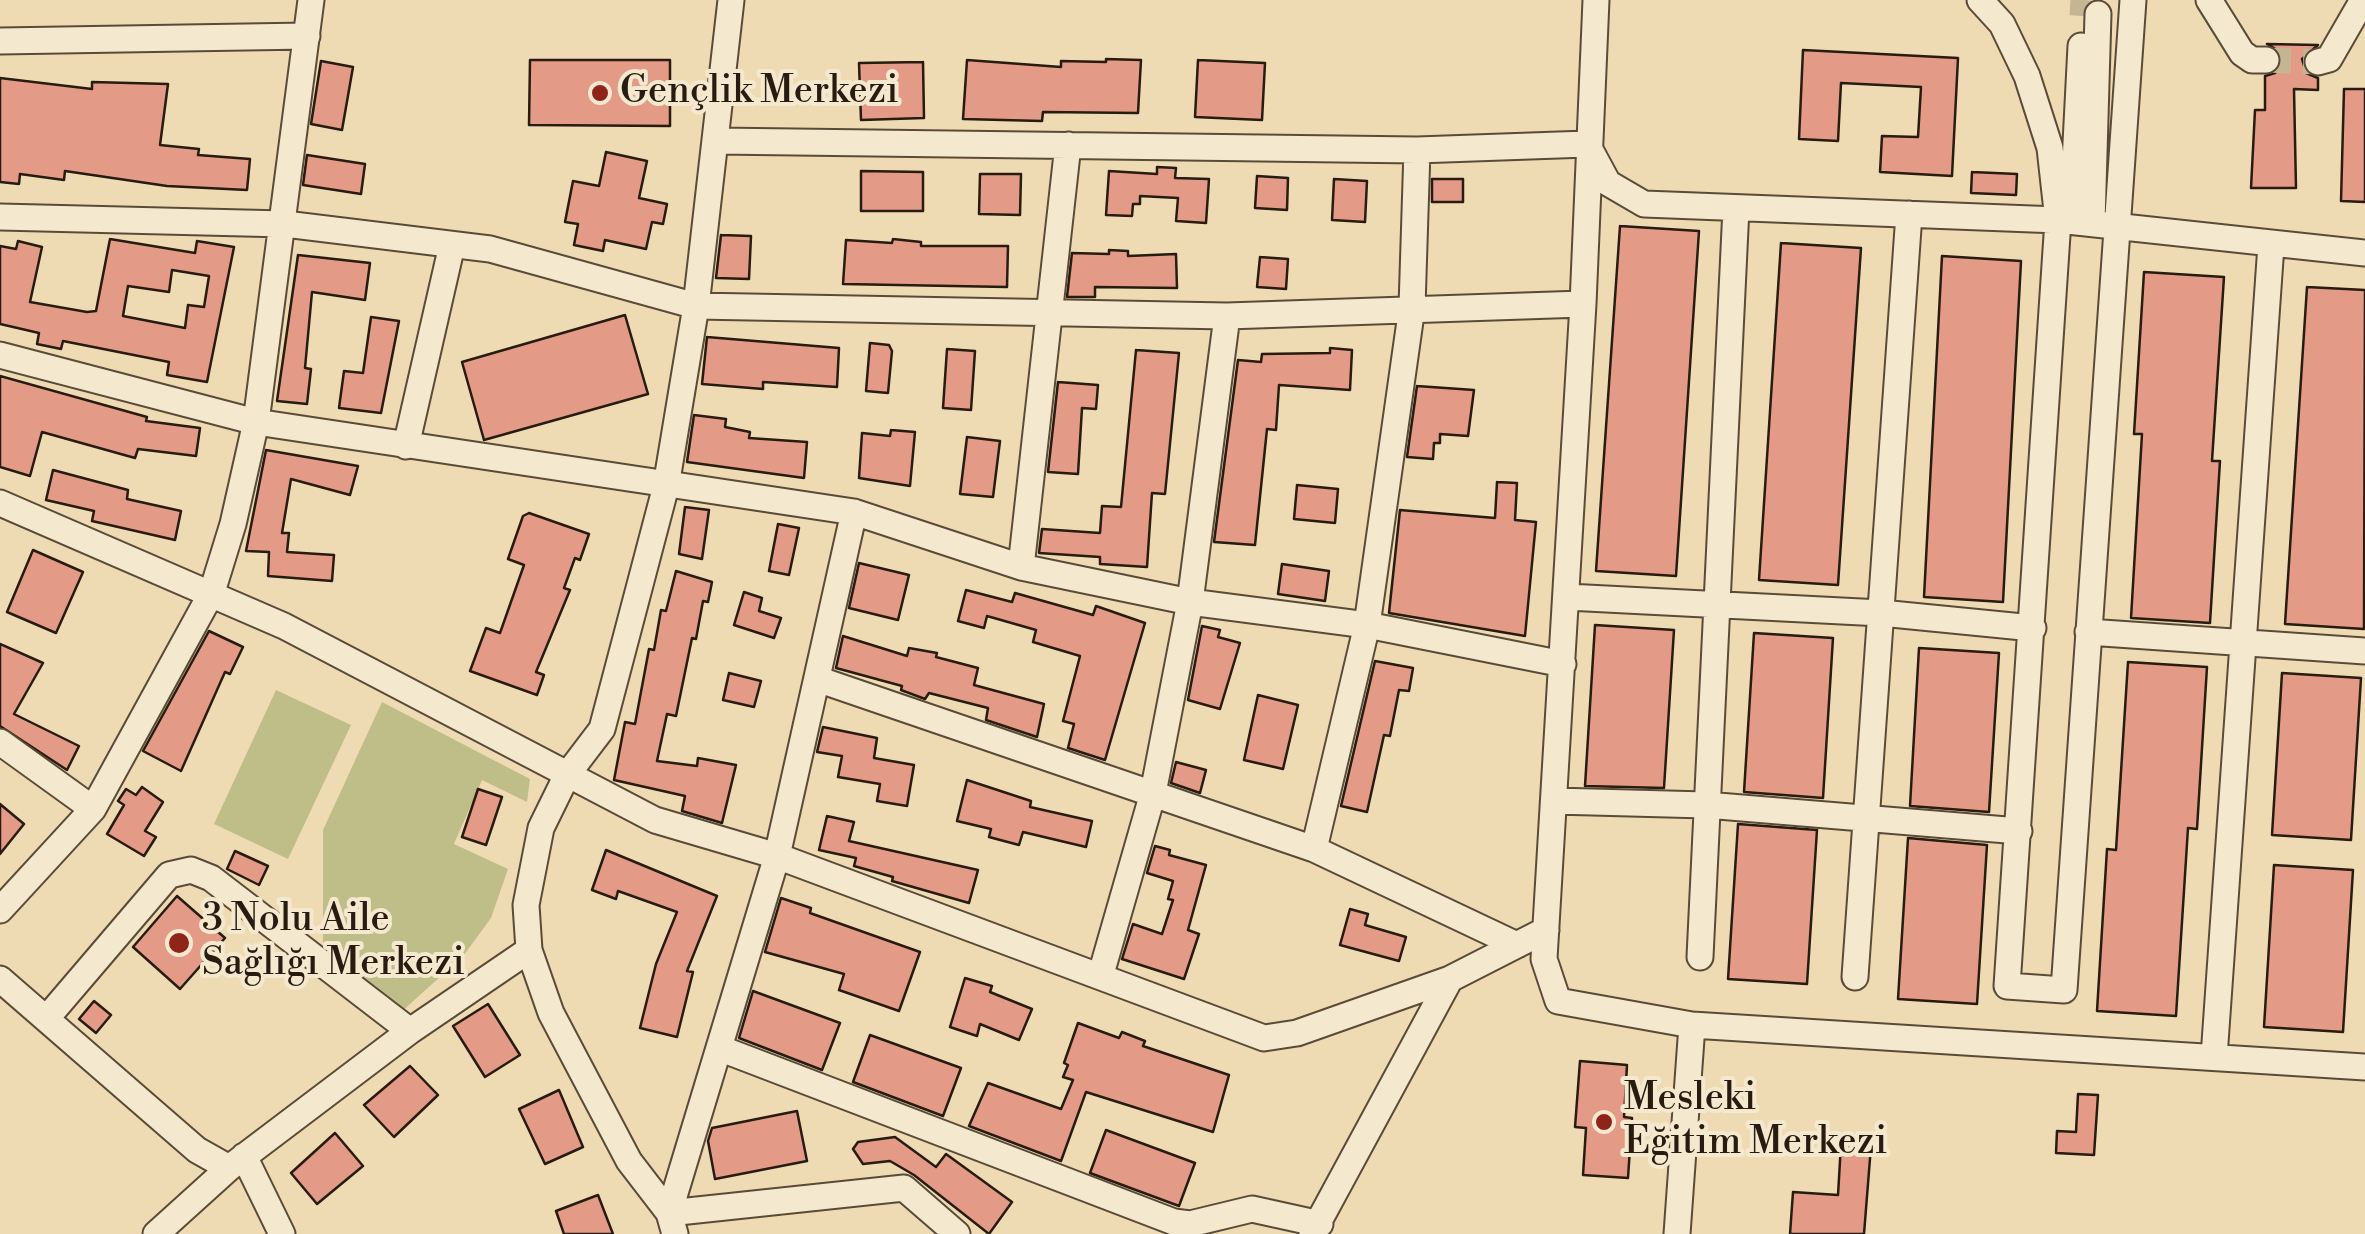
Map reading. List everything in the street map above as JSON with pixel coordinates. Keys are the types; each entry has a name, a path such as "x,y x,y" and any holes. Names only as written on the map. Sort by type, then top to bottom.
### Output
{"street":[{"path":"0,910 92,809 212,592 233,524 256,422 285,224 311,0"},
{"path":"672,1224 629,1161 552,1012 529,950 526,905 542,828 567,775 602,728 666,486 696,306 731,0"},
{"path":"1596,0 1564,664 1544,960 1558,1002 1692,1025 2365,1066"},
{"path":"1980,0 2002,24 2027,76 2050,148 2085,223"},
{"path":"2090,15 2085,223 2088,632 2064,990 2008,986 2018,831 2033,628 2085,223 2133,0"},
{"path":"2208,0 2242,53 2252,60 2266,60"},
{"path":"2318,62 2329,59 2363,0"},
{"path":"0,41 307,36"},
{"path":"717,141 1417,150 1587,144"},
{"path":"1021,567 1046,314 1068,144"},
{"path":"1587,144 1608,183 1644,204 2085,223 2365,252"},
{"path":"1314,849 1368,625 1412,307 1417,150"},
{"path":"1700,957 1736,208"},
{"path":"1855,978 1910,214"},
{"path":"0,216 285,224 452,245 490,250 696,306 1227,316 1583,304"},
{"path":"406,446 452,245"},
{"path":"2214,1057 2271,245"},
{"path":"1102,974 1153,794 1190,602 1227,316"},
{"path":"0,355 256,422 854,512 1021,567 1190,602 1368,625 1564,664"},
{"path":"0,503 212,592 654,820 778,856 1102,974 1264,1038 1297,1033 1450,979 1546,930"},
{"path":"672,1224 719,1048 778,856 854,512"},
{"path":"1567,597 1881,612 2033,628"},
{"path":"2088,632 2365,651"},
{"path":"817,679 1314,849 1517,945"},
{"path":"0,742 92,809"},
{"path":"1554,801 1706,805 2018,831"},
{"path":"46,1020 170,875 191,870 210,878 410,1031"},
{"path":"156,1234 237,1162 410,1031 529,950"},
{"path":"719,1048 1174,1222 1190,1224 1252,1210 1316,1229 1450,979"},
{"path":"0,980 197,1150 237,1162 282,1234"},
{"path":"1677,1234 1692,1025"},
{"path":"672,1224 904,1188 957,1234"}],"shaded area":[{"path":"276,690 351,725 288,859 214,824"},
{"path":"382,702 530,779 527,802 482,780 454,844 508,869 491,918 464,955 398,1015 323,953 323,830"}],"building":[{"path":"2267,44 2318,45 2302,59 2306,73 2318,78 2318,90 2294,89 2296,188 2251,188 2255,110 2265,110 2265,76 2275,73 2282,61 2279,51"},
{"path":"1803,50 1958,58 1952,176 1880,172 1882,136 1918,137 1921,87 1841,83 1838,141 1799,139"},
{"name":"Gençlik Merkezi","path":"530,60 670,60 670,126 529,125"},
{"path":"967,60 1061,67 1061,61 1141,60 1138,113 1043,112 1042,121 963,119"},
{"path":"1198,60 1265,63 1262,120 1195,117"},
{"path":"321,61 353,67 342,130 311,124"},
{"path":"923,62 924,118 861,120 859,63"},
{"path":"0,78 92,89 92,82 168,84 160,145 199,149 198,155 250,159 247,190 167,186 65,171 64,180 20,174 19,184 0,182"},
{"path":"2344,89 2365,89 2365,202 2341,201"},
{"path":"606,152 647,161 639,198 667,204 663,224 652,222 646,249 605,240 603,251 574,245 578,224 565,222 573,181 599,186"},
{"path":"307,155 365,164 361,194 303,185"},
{"path":"1157,167 1176,168 1175,178 1209,179 1206,223 1176,221 1178,198 1140,196 1140,204 1133,204 1132,216 1106,215 1109,171 1157,174"},
{"path":"861,171 923,172 923,211 861,211"},
{"path":"1972,172 2017,174 2016,195 1971,193"},
{"path":"980,174 1021,174 1020,215 979,214"},
{"path":"1257,176 1288,178 1287,210 1255,208"},
{"path":"1334,179 1367,181 1365,222 1332,220"},
{"path":"1432,179 1463,179 1463,202 1432,202"},
{"path":"1620,226 1699,231 1676,576 1596,571"},
{"path":"721,235 751,236 749,279 716,278"},
{"path":"110,239 195,253 197,241 234,247 207,382 167,375 169,362 63,341 61,349 37,344 39,333 0,324 0,246 16,249 18,241 42,247 30,302 96,311","holes":["172,270 209,276 204,307 188,305 185,328 123,316 128,286 169,292"]},
{"path":"893,239 921,242 921,246 1008,246 1007,287 843,284 846,240 892,243"},
{"path":"1781,243 1861,248 1838,585 1759,580"},
{"path":"1109,250 1128,251 1128,256 1176,254 1177,288 1095,287 1095,297 1067,297 1072,253 1109,254"},
{"path":"298,255 370,263 365,300 312,292 305,368 311,369 307,404 277,401"},
{"path":"1942,256 2021,261 2003,602 1924,597"},
{"path":"1260,257 1288,259 1286,289 1257,287"},
{"path":"2144,272 2224,277 2212,461 2220,461 2210,623 2131,618 2142,434 2134,434"},
{"path":"2307,287 2365,290 2364,629 2285,624"},
{"path":"625,315 648,394 484,440 462,362"},
{"path":"371,317 399,321 381,413 339,408 344,371 363,373"},
{"path":"707,337 839,348 837,387 763,382 763,389 702,384"},
{"path":"870,343 889,345 892,351 888,393 866,391"},
{"path":"1330,348 1352,350 1350,390 1279,385 1276,430 1267,429 1255,545 1214,542 1238,360 1261,362 1262,354 1330,353"},
{"path":"947,349 975,351 971,410 943,408"},
{"path":"1136,350 1179,353 1165,494 1152,493 1147,567 1100,564 1100,557 1039,553 1042,529 1100,533 1102,506 1121,507"},
{"path":"0,376 147,417 146,421 200,428 196,456 138,449 135,458 42,432 30,476 0,467"},
{"path":"1058,382 1098,385 1096,409 1082,408 1078,474 1048,472"},
{"path":"1417,386 1474,390 1468,436 1440,434 1440,443 1434,443 1433,459 1407,457"},
{"path":"694,415 726,419 725,427 750,432 749,438 807,442 804,478 687,462"},
{"path":"891,430 915,432 910,486 859,478 862,433 890,436"},
{"path":"967,437 1000,441 993,497 960,494"},
{"path":"266,450 358,466 350,495 291,479 282,533 289,533 287,552 334,555 332,581 268,576 269,552 246,551"},
{"path":"53,470 128,490 127,499 181,511 175,540 92,521 94,511 46,500"},
{"path":"1497,482 1517,483 1515,520 1536,522 1525,636 1389,613 1400,510 1495,518"},
{"path":"1297,485 1338,489 1335,523 1294,519"},
{"path":"685,507 709,510 702,559 679,554"},
{"path":"529,513 589,534 580,560 575,558 564,588 570,590 536,672 544,675 537,695 470,671 486,628 500,633 524,565 508,559 523,516"},
{"path":"778,524 799,528 789,575 769,571"},
{"path":"33,550 83,572 56,633 7,612"},
{"path":"859,563 909,575 898,620 849,608"},
{"path":"1282,564 1329,571 1325,601 1278,594"},
{"path":"676,571 712,582 708,602 703,601 696,639 692,638 676,716 667,714 657,761 697,766 698,758 736,765 722,823 682,811 685,796 614,780 625,722 635,724 649,649 654,650 661,610 666,611"},
{"path":"966,590 1012,602 1015,593 1093,615 1096,606 1145,623 1105,760 1068,748 1074,724 1063,721 1080,656 1033,642 1036,630 987,616 984,628 958,621"},
{"path":"744,592 762,598 759,611 781,618 774,638 734,625"},
{"path":"1595,625 1674,630 1664,788 1585,786"},
{"path":"1202,626 1220,630 1218,637 1240,643 1220,709 1188,700"},
{"path":"209,631 243,647 230,674 225,672 181,771 143,751"},
{"path":"1754,633 1833,638 1823,798 1744,792"},
{"path":"843,636 907,656 909,648 937,653 936,657 978,668 974,685 1044,704 1037,737 986,720 988,708 929,693 925,699 901,690 902,686 836,668"},
{"path":"0,644 43,663 14,714 79,746 67,770 0,726"},
{"path":"1919,648 1999,653 1989,812 1910,806"},
{"path":"1375,661 1413,668 1409,691 1399,690 1390,736 1384,735 1367,812 1341,806"},
{"path":"2128,662 2207,667 2197,829 2188,828 2176,1016 2097,1011 2107,849 2116,850"},
{"path":"729,673 761,681 754,707 723,700"},
{"path":"2282,673 2361,678 2351,840 2272,835"},
{"path":"1258,695 1298,705 1283,769 1244,760"},
{"path":"823,727 877,738 874,758 914,765 907,806 877,801 880,784 838,777 842,756 817,752"},
{"path":"1176,762 1206,770 1200,793 1171,783"},
{"path":"967,780 1031,801 1030,807 1092,821 1086,847 1023,832 1019,845 989,837 991,829 957,821"},
{"path":"142,787 163,802 145,831 156,837 144,856 107,834 124,805 118,801 126,789 136,795"},
{"path":"478,789 502,797 486,845 462,837"},
{"path":"0,804 24,824 0,854"},
{"path":"827,816 854,822 849,841 978,870 969,903 892,881 893,877 854,866 856,858 819,850"},
{"path":"1738,824 1817,830 1807,984 1728,979"},
{"path":"1908,838 1987,845 1977,1004 1898,999"},
{"path":"1155,846 1170,850 1169,855 1206,865 1188,930 1199,934 1184,979 1122,959 1133,924 1162,934 1173,900 1168,899 1173,881 1147,873"},
{"path":"606,850 717,896 687,971 693,972 677,1037 640,1028 656,964 677,912 618,891 616,899 592,890"},
{"path":"235,851 268,866 259,885 227,869"},
{"path":"2274,865 2353,870 2343,1032 2264,1027"},
{"name":"3 Nolu Aile Sağlığı Merkezi","path":"177,896 225,938 180,989 133,947"},
{"path":"781,898 811,908 810,913 920,952 899,1011 839,990 844,974 765,952"},
{"path":"1350,909 1368,914 1365,925 1406,937 1399,961 1340,945"},
{"path":"965,978 992,986 990,992 1032,1009 1019,1040 980,1024 977,1036 950,1027"},
{"path":"753,991 840,1023 822,1070 739,1038"},
{"path":"94,1001 111,1015 96,1033 79,1019"},
{"path":"488,1004 520,1055 485,1077 453,1026"},
{"path":"1078,1023 1119,1038 1122,1032 1145,1041 1143,1046 1229,1075 1213,1132 1086,1092 1061,1161 969,1126 988,1083 1061,1109 1073,1080 1063,1077 1068,1065 1064,1063"},
{"path":"870,1035 961,1068 943,1116 853,1082"},
{"name":"Mesleki Eğitim Merkezi","path":"1580,1061 1627,1065 1624,1117 1632,1118 1628,1178 1583,1175 1586,1128 1575,1127"},
{"path":"410,1066 438,1095 394,1137 364,1105"},
{"path":"559,1090 583,1147 545,1164 519,1109"},
{"path":"2078,1094 2098,1095 2094,1155 2056,1153 2057,1131 2076,1132"},
{"path":"797,1111 807,1161 715,1179 708,1141 712,1128"},
{"path":"1106,1130 1195,1163 1179,1206 1090,1173"},
{"path":"335,1133 363,1166 317,1204 291,1173"},
{"path":"895,1137 936,1167 946,1154 1012,1202 989,1234 914,1175 890,1161 863,1164 853,1149 858,1142"},
{"path":"1841,1144 1871,1146 1864,1234 1790,1234 1793,1192 1838,1195"},
{"path":"598,1195 613,1234 564,1234 556,1211"}],"tunnel":[{"path":"2082,16 2083,0"},
{"path":"2266,60 2318,62"}],"place":[{"name":"Gençlik Merkezi","path":"600,93"},
{"name":"3 Nolu Aile Sağlığı Merkezi","path":"179,943"},
{"name":"Mesleki Eğitim Merkezi","path":"1604,1122"}]}
